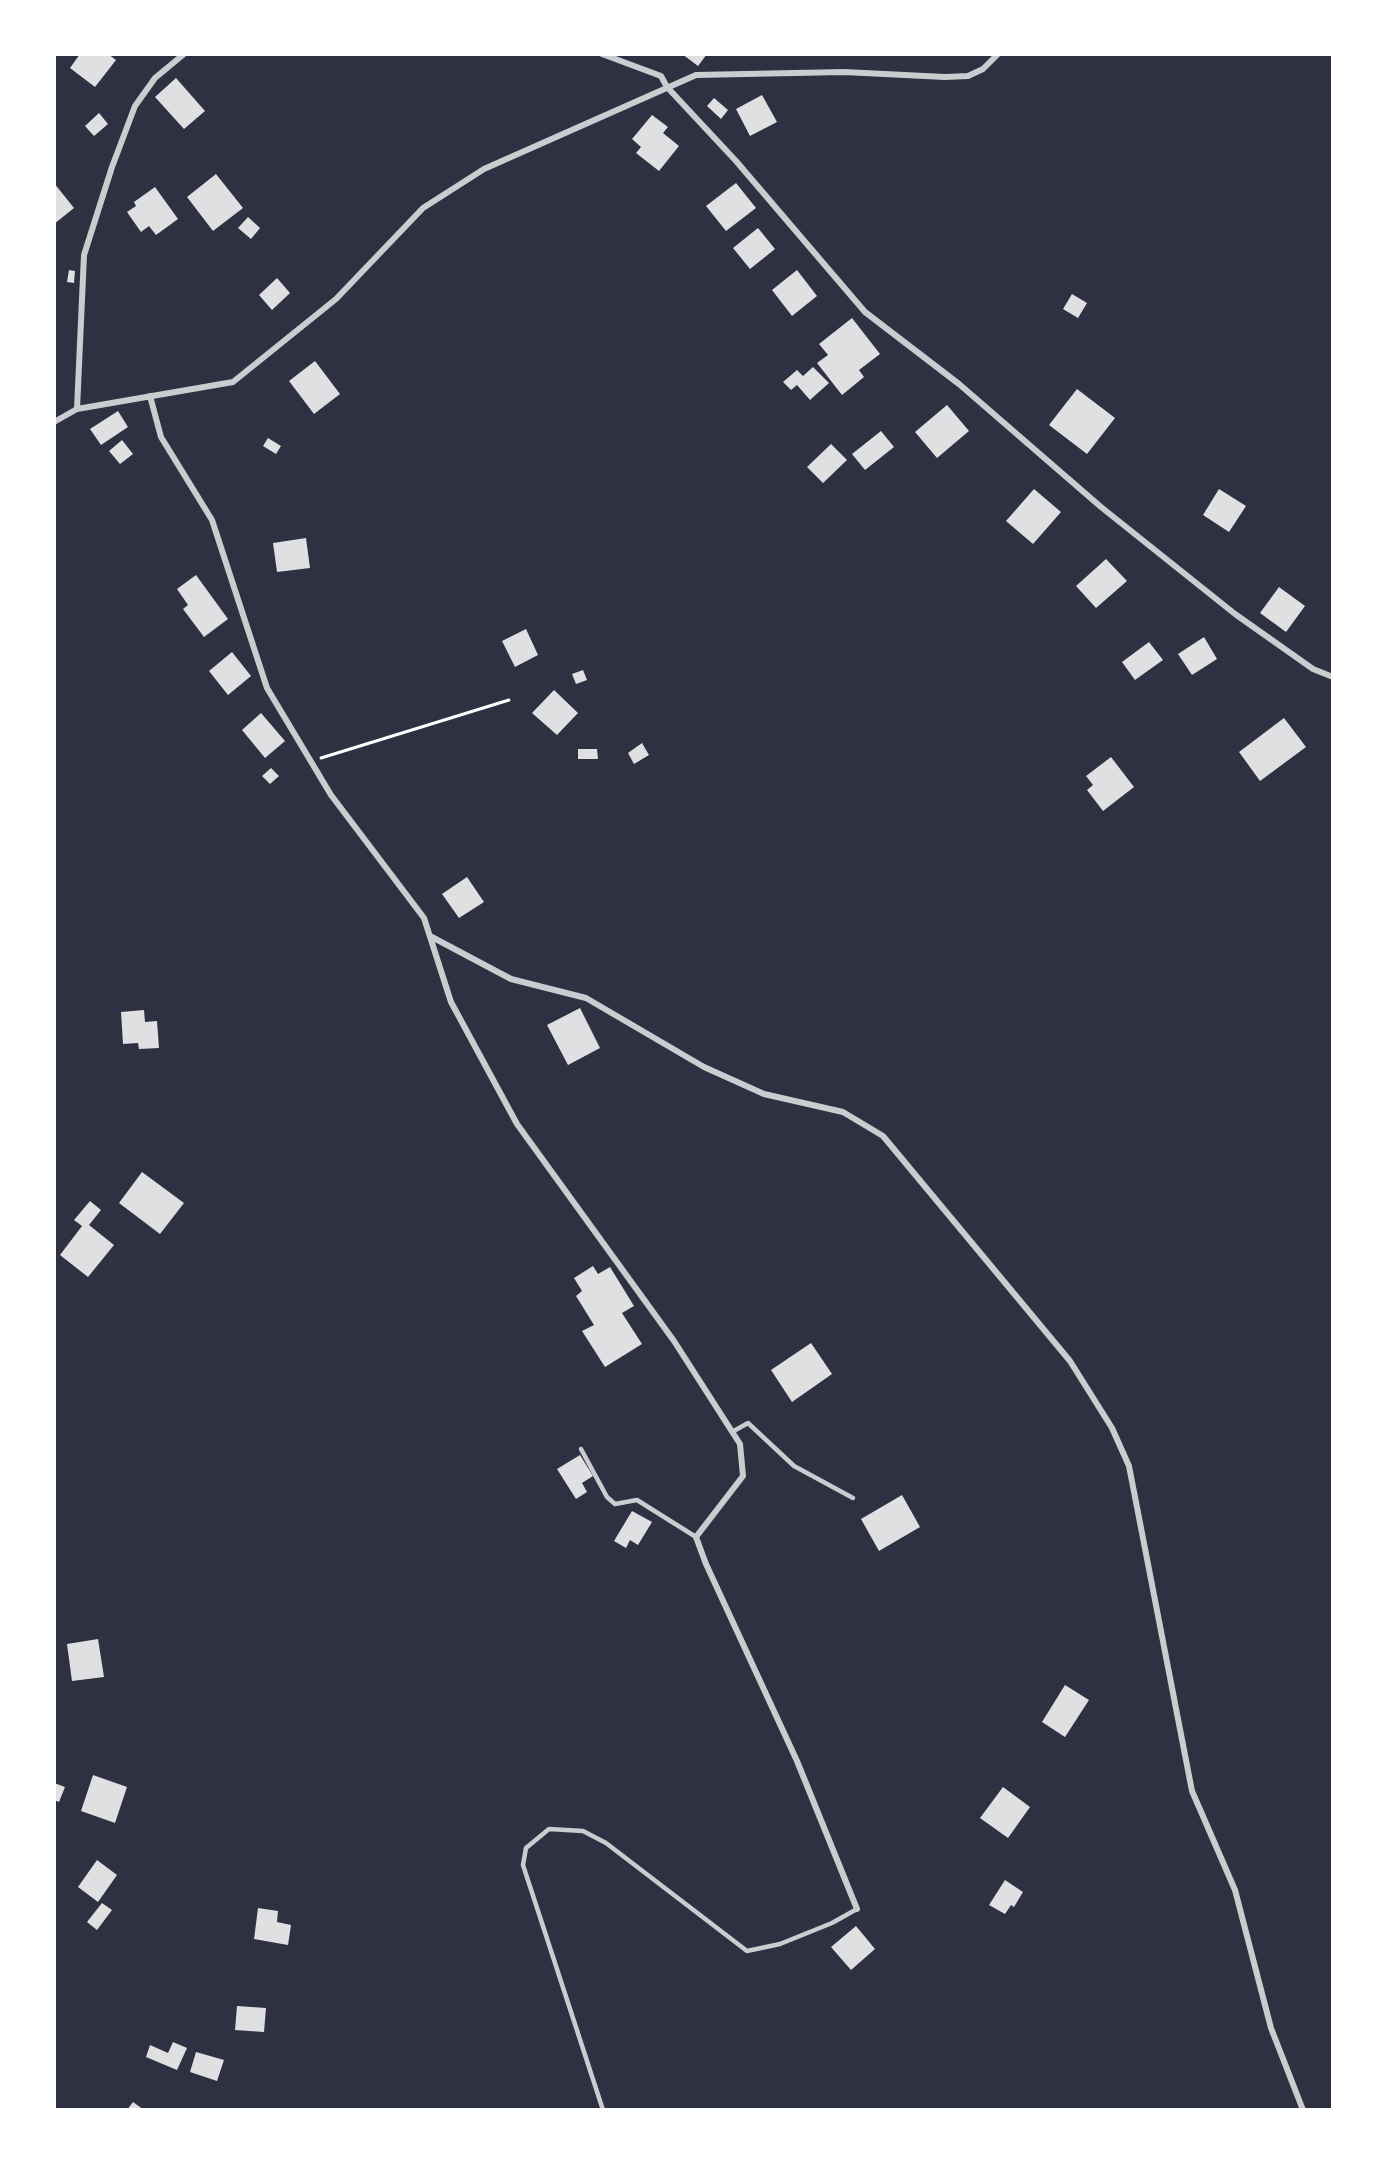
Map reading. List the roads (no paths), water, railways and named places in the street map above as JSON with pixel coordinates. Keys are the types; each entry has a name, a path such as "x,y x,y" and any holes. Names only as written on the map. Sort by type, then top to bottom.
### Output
{"street":[{"path":"77,409 84,255 112,167 135,106 155,78 184,54"},
{"path":"602,54 661,76 667,87 736,160 865,312 959,384 1101,507 1234,614 1313,669 1333,677"},
{"path":"54,422 77,409 233,382 336,299 423,208 484,169 696,75 844,72 969,76 984,69 998,54"},
{"path":"150,396 161,437 212,520 267,688 331,795 424,918 452,1002 517,1124 674,1341 740,1444 743,1476 696,1537 706,1564 797,1761 857,1909"},
{"path":"430,936 511,979 586,998 704,1067 754,1090 843,1112 883,1136 1070,1361 1112,1428 1129,1466 1192,1791 1235,1890 1271,2028 1303,2110"}],"lane":[{"path":"732,1432 748,1423 794,1466 853,1498"},
{"path":"581,1449 607,1497 615,1504 637,1500 696,1537"},
{"path":"603,2110 524,1865 526,1848 549,1829 583,1831 606,1844 747,1951 780,1944 832,1923 857,1909"}]}
